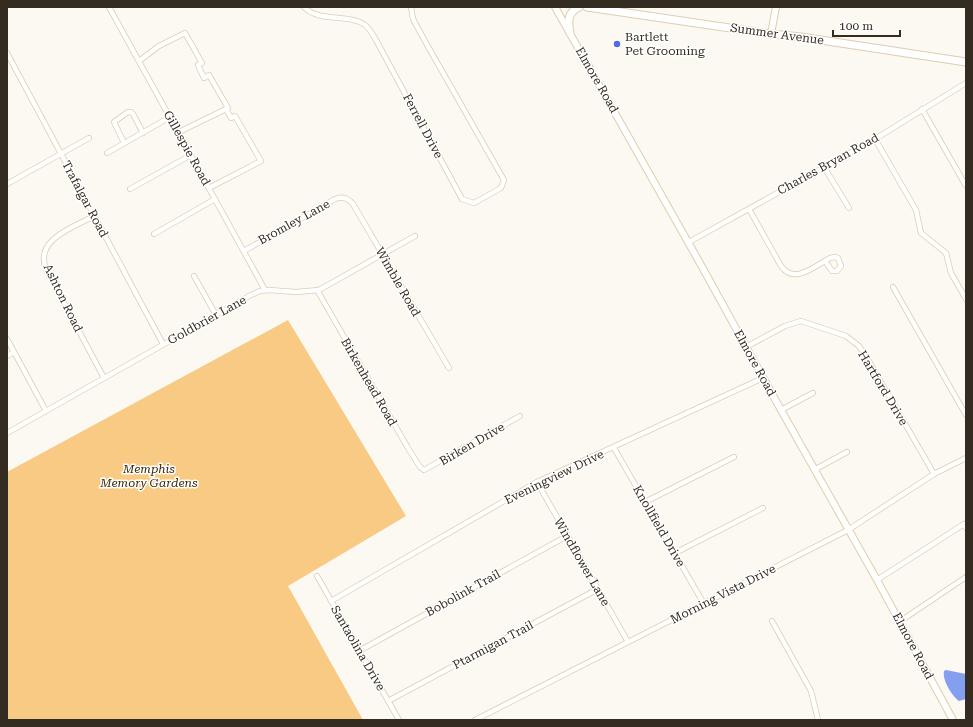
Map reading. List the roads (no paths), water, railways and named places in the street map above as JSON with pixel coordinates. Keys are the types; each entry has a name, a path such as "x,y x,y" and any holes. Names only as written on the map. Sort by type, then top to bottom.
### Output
{"main road":[{"path":"570,33 569,16 579,7"},
{"name":"Summer Avenue","path":"587,7 966,62"}],"street":[{"name":"Gillespie Road","path":"109,7 265,290"},
{"name":"Ferrell Drive","path":"304,7 322,16 358,22 369,29 462,199 474,203 501,188 504,180 413,19 411,7"},
{"name":"Elmore Road","path":"555,7 689,242 953,720"},
{"path":"771,34 776,7"},
{"path":"139,61 159,46 185,33 202,63 198,65 204,78 209,75 228,108 226,109 231,118 235,116 261,161 209,188"},
{"name":"Trafalgar Road","path":"7,53 163,344"},
{"name":"Charles Bryan Road","path":"689,242 875,138 966,84"},
{"path":"179,132 226,109"},
{"path":"922,109 966,186"},
{"path":"124,143 114,122 128,112 133,114 143,133"},
{"path":"107,153 170,117"},
{"path":"7,184 89,138"},
{"path":"875,138 916,210 921,233 946,253 951,273 966,299"},
{"path":"130,189 191,155"},
{"path":"824,167 849,208"},
{"path":"345,198 346,192"},
{"name":"Bromley Lane","path":"244,251 335,199 345,198"},
{"name":"Wimble Road","path":"345,198 353,204 448,368"},
{"path":"154,234 215,199"},
{"path":"749,209 781,266 786,272 795,275 802,274 825,261"},
{"name":"Ashton Road","path":"94,216 53,239 45,250 44,260 47,271 104,378"},
{"name":"Goldbrier Lane","path":"7,433 251,295 265,290 296,292 317,290 415,236"},
{"path":"194,276 216,315"},
{"path":"893,287 966,415"},
{"name":"Birkenhead Road","path":"317,290 408,448 420,467 424,470"},
{"name":"Hartford Drive","path":"746,346 785,326 801,321 846,336 859,346 866,356 934,474"},
{"path":"7,339 46,411"},
{"path":"7,356 14,352"},
{"name":"Eveningview Drive","path":"331,601 537,482 614,448 763,378"},
{"path":"781,410 812,393"},
{"name":"Birken Drive","path":"424,470 520,416"},
{"name":"Knollfield Drive","path":"614,448 704,604"},
{"path":"814,470 847,452"},
{"path":"645,502 734,457"},
{"name":"Morning Vista Drive","path":"475,720 848,530 934,474 966,458"},
{"name":"Windflower Lane","path":"537,482 628,642"},
{"path":"675,553 763,508"},
{"path":"877,580 965,526"},
{"name":"Bobolink Trail","path":"359,651 567,536"},
{"name":"Santaolina Drive","path":"317,576 399,720"},
{"path":"899,622 966,578"},
{"name":"Ptarmigan Trail","path":"388,700 598,589"},
{"path":"772,621 811,690 818,720"}],"water":[{"path":"946,670 966,674 966,699 959,701 951,692 944,675 944,671"}],"place":[{"name":"Bartlett Pet Grooming","path":"617,44"}],"park label":[{"name":"Memphis Memory Gardens","path":"149,476"}]}
